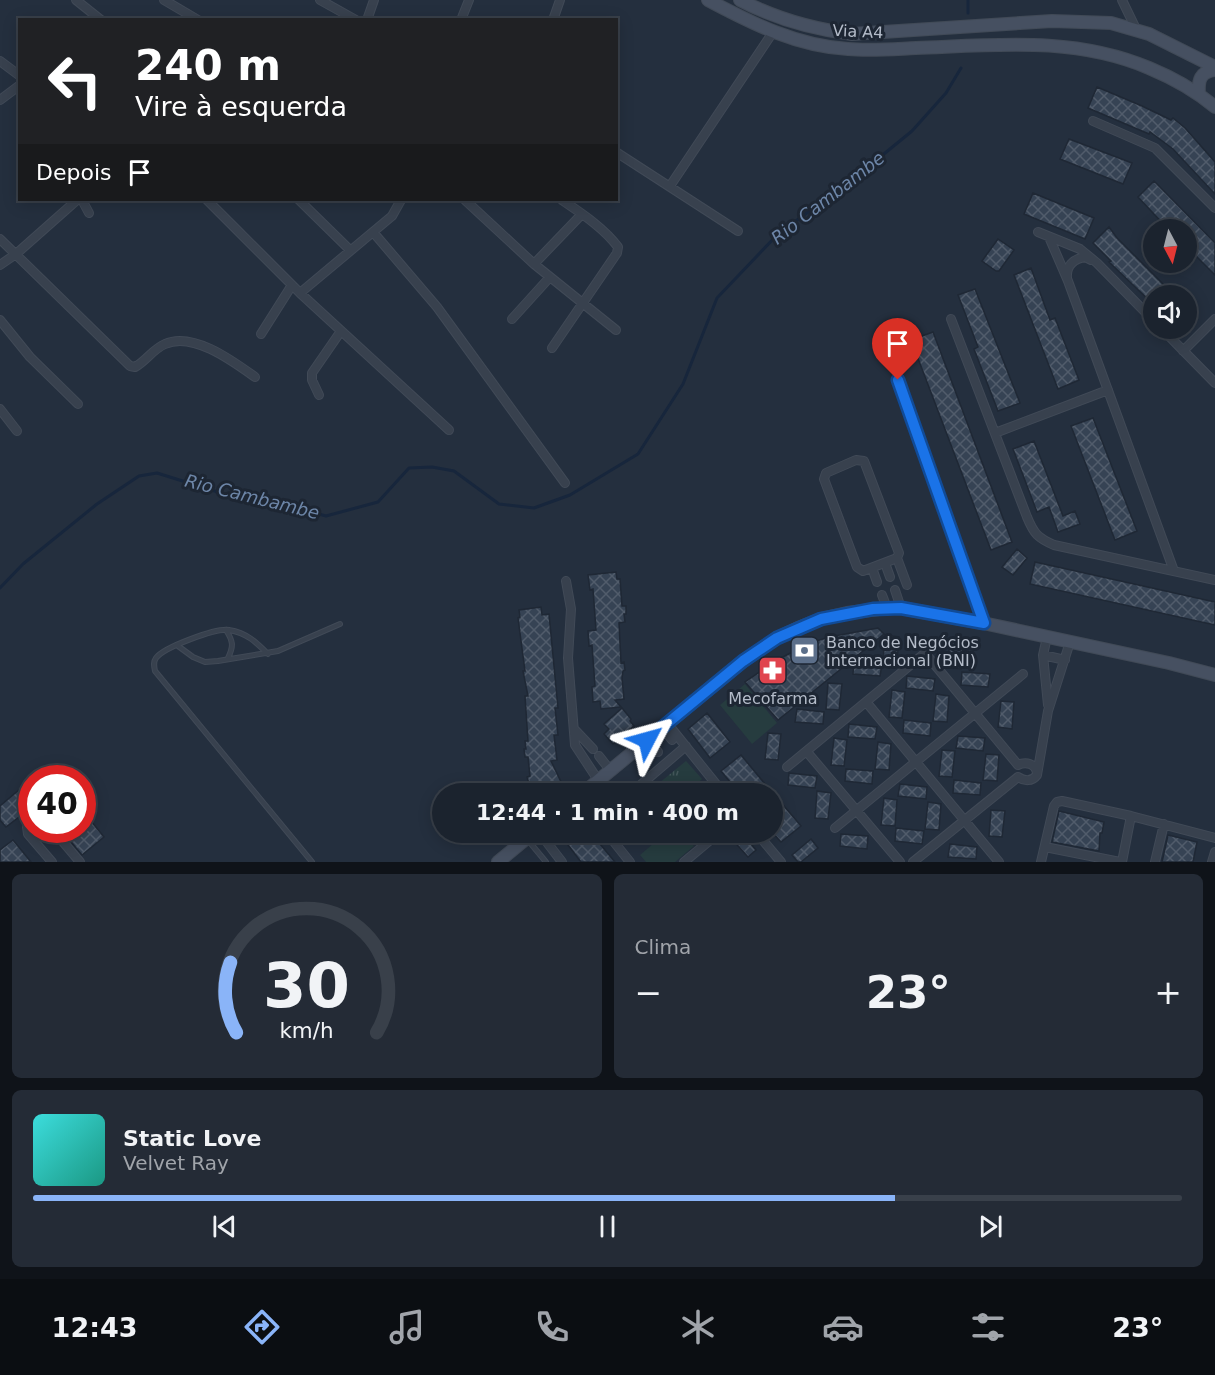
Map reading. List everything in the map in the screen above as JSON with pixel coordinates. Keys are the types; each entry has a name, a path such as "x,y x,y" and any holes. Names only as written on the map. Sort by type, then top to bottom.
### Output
{"main road":[{"name":"Via A4","path":"708,0 773,32 797,40 848,50 1016,44 1053,44 1083,48 1139,64 1175,79 1215,107"},
{"path":"740,0 789,22 852,34 1019,23 1081,21 1111,23 1136,29 1215,68"},
{"path":"1199,94 1199,78 1203,73 1215,68"},
{"path":"595,783 743,661 777,638 821,619 887,608 901,608 984,623 1215,675"},
{"path":"1169,663 1215,669"},
{"path":"498,862 521,843"}],"street":[{"path":"76,0 98,18"},
{"path":"164,0 195,18"},
{"path":"320,0 352,18"},
{"path":"368,18 374,0"},
{"path":"462,18 469,0"},
{"path":"553,18 560,0"},
{"path":"1122,0 1136,29"},
{"path":"670,186 773,32"},
{"path":"0,61 18,74"},
{"path":"0,100 18,86"},
{"path":"1093,121 1155,148 1215,208"},
{"path":"618,153 738,231"},
{"path":"0,265 16,254 76,201"},
{"path":"83,201 89,213"},
{"path":"208,201 300,293 449,430"},
{"path":"300,201 350,250"},
{"path":"300,293 392,216 400,201"},
{"path":"466,201 534,264 616,330"},
{"path":"552,348 617,253 618,247 582,214 563,201"},
{"path":"534,264 582,214"},
{"path":"373,232 437,307 565,483"},
{"path":"1038,232 1080,249 1143,310"},
{"path":"1049,237 1068,281 1174,571"},
{"path":"0,239 130,366 135,367 141,364 154,351 167,343 182,341 204,346 223,355 255,377"},
{"path":"1068,281 1068,269 1078,258 1085,257 1097,263"},
{"path":"512,319 550,277"},
{"path":"261,334 292,285"},
{"path":"951,319 1032,528 1040,539 1054,545 1215,580"},
{"path":"1183,351 1215,319"},
{"path":"0,320 30,357 78,404"},
{"path":"319,395 312,380 312,373 341,331"},
{"path":"1172,339 1215,383"},
{"path":"995,433 1108,390"},
{"path":"0,409 17,431"},
{"path":"897,558 863,571 857,567 824,478 826,473 856,460 864,461 898,550 897,558 907,585"},
{"path":"885,563 890,577"},
{"path":"872,568 877,582"},
{"path":"566,582 571,609 568,658 575,745 598,780"},
{"path":"895,590 901,608"},
{"path":"882,595 887,608"},
{"path":"1047,637 1044,655 1048,711"},
{"path":"1017,777 1031,780 1038,773 1039,755 1048,711 1070,642"},
{"path":"787,767 926,653 1018,765"},
{"path":"1044,655 1065,660"},
{"path":"835,828 1023,674"},
{"path":"867,703 999,862"},
{"path":"665,725 679,745 714,783"},
{"path":"665,725 679,745"},
{"path":"575,730 610,770"},
{"path":"647,740 662,757"},
{"path":"640,783 662,757 679,745"},
{"path":"807,752 900,862"},
{"path":"1030,764 1039,755"},
{"path":"1018,765 1030,764 1036,768 1038,773"},
{"path":"1017,777 1018,765"},
{"path":"913,862 1017,777"},
{"path":"1041,862 1054,806 1057,802 1131,816 1215,838"},
{"path":"1045,847 1098,860 1121,862 1131,816"},
{"path":"1155,862 1164,824"},
{"path":"36,843 52,862"},
{"path":"64,843 80,862"},
{"path":"547,843 562,862"},
{"path":"615,843 630,862"},
{"path":"684,862 707,843"},
{"path":"765,843 781,862"},
{"path":"1212,862 1215,852"}],"lane":[{"path":"890,357 984,623"},
{"path":"177,645 193,657 205,662 268,654 340,624"},
{"path":"268,654 251,637 226,630 214,631 177,645 157,656 153,663 155,671 312,862"},
{"path":"226,630 233,640 233,647 227,659"},
{"path":"534,843 546,862"}],"green space":[{"path":"745,684 777,723 752,744 720,705"},
{"path":"686,761 702,779 697,783 659,783"},
{"path":"654,843 691,843 694,846 675,862 646,862 640,855"}],"building":[{"path":"1097,87 1171,120 1173,118 1185,128 1215,162 1215,194 1173,149 1150,132 1149,134 1088,108"},
{"path":"1069,139 1132,163 1123,184 1060,159"},
{"path":"1154,181 1191,219 1159,219 1138,197"},
{"path":"1033,193 1094,218 1085,239 1024,214"},
{"path":"1197,225 1215,243 1215,275 1197,257"},
{"path":"1109,227 1143,264 1143,273 1152,273 1164,285 1143,285 1143,294 1093,243"},
{"path":"998,239 1014,250 999,271 996,271 982,261"},
{"path":"1031,268 1050,320 1055,318 1079,380 1058,389 1014,275"},
{"path":"975,289 1020,403 998,411 974,349 978,347 958,295"},
{"path":"933,332 1012,542 991,550 911,340"},
{"path":"1093,418 1137,531 1115,540 1071,426"},
{"path":"1034,441 1063,516 1075,511 1080,524 1058,532 1049,507 1037,512 1013,449"},
{"path":"1017,549 1027,558 1013,575 1002,567"},
{"path":"1035,562 1215,602 1215,625 1030,584"},
{"path":"616,572 617,579 620,579 622,606 626,606 625,622 619,623 621,663 624,662 625,670 622,678 624,699 615,700 621,707 601,709 600,701 593,702 592,687 595,686 592,645 589,646 588,631 596,630 593,589 590,590 588,575"},
{"path":"541,607 542,615 549,614 558,708 555,708 558,735 554,735 557,760 551,761 562,783 529,783 527,777 530,776 528,757 525,757 524,749 526,749 525,741 528,741 525,696 528,696 523,671 525,671 519,610"},
{"path":"878,628 884,634 778,720 745,682 777,660 810,643"},
{"path":"885,635 899,637 897,663 883,661"},
{"path":"950,642 963,643 961,669 947,668"},
{"path":"854,661 882,664 880,676 853,674"},
{"path":"962,672 990,674 988,687 961,685"},
{"path":"907,676 935,679 933,691 906,688"},
{"path":"828,683 842,684 839,710 826,709"},
{"path":"892,690 905,692 902,718 889,717"},
{"path":"936,694 949,696 947,722 933,721"},
{"path":"1001,701 1014,702 1012,729 998,727"},
{"path":"622,708 634,726 613,744 604,734 609,729 604,724"},
{"path":"797,709 824,712 823,724 795,722"},
{"path":"707,713 730,742 710,758 688,729"},
{"path":"904,720 931,723 930,736 903,733"},
{"path":"849,724 877,727 875,739 848,737"},
{"path":"768,733 781,734 778,760 765,759"},
{"path":"958,736 985,738 983,751 956,748"},
{"path":"834,738 847,740 844,766 831,765"},
{"path":"878,742 891,744 889,770 875,769"},
{"path":"942,750 955,751 952,777 939,776"},
{"path":"986,754 999,755 997,781 983,780"},
{"path":"741,755 764,783 731,783 721,771"},
{"path":"846,769 873,771 872,784 845,781"},
{"path":"789,773 817,776 815,788 788,785"},
{"path":"954,780 981,783 980,795 953,793"},
{"path":"900,784 927,787 926,799 898,796"},
{"path":"18,791 18,818 6,827 0,820 0,806"},
{"path":"817,791 831,793 828,819 815,818"},
{"path":"884,798 897,800 895,826 881,825"},
{"path":"928,802 941,804 939,830 925,829"},
{"path":"783,805 801,826 783,840"},
{"path":"991,810 1005,811 1002,837 989,836"},
{"path":"1059,811 1104,822 1102,833 1100,833 1099,851 1052,842"},
{"path":"96,827 104,837 82,855 72,843 96,843"},
{"path":"896,828 924,831 922,844 895,841"},
{"path":"841,834 868,836 867,849 840,846"},
{"path":"1168,835 1197,842 1193,862 1162,862"},
{"path":"811,839 818,848 798,862 792,855"},
{"path":"13,840 31,862 0,862 0,850"},
{"path":"567,843 599,843 615,862 581,862"},
{"path":"735,843 750,843 756,850 748,857"},
{"path":"950,844 977,847 976,859 948,857"}],"waterway":[{"name":"Rio Cambambe","path":"968,0 968,13"},
{"name":"Rio Cambambe","path":"0,588 23,564 97,504 139,476 157,473 221,493 298,508 326,516 378,502 409,468 432,467 454,471 499,504 534,508 570,495 638,454 683,384 717,298 778,234 852,180 912,131 946,93 961,68"}],"place":[{"name":"Banco de Negócios Internacional (BNI)","path":"805,651"},
{"name":"Mecofarma","path":"773,670"}],"route":[{"path":"647,740 743,661 777,638 821,619 873,609 901,608 984,623 898,380"}]}
